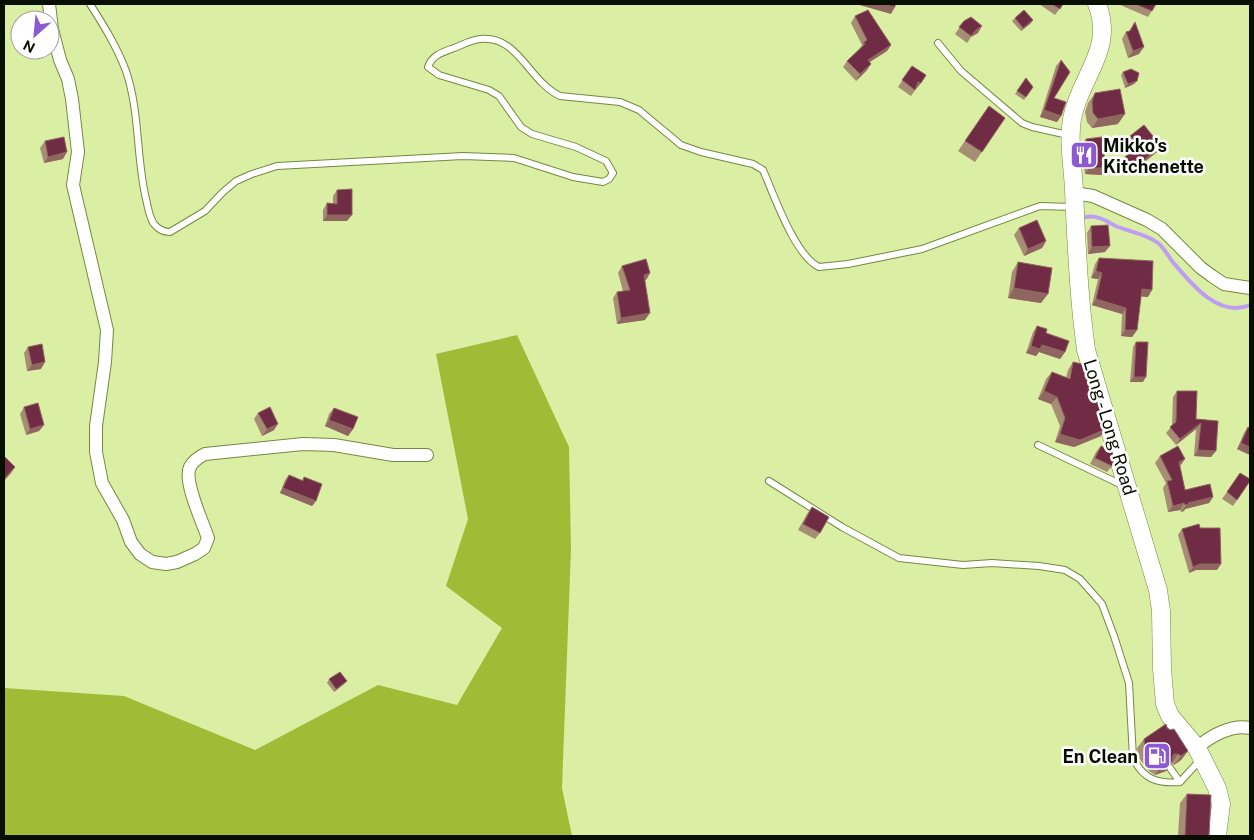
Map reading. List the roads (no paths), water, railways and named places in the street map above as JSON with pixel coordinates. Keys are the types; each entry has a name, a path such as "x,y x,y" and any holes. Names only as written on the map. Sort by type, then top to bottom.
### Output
{"main road":[{"name":"Long - Long Road","path":"1097,4 1103,26 1102,38 1097,58 1074,112 1071,135 1082,318 1086,350 1158,590 1161,611 1165,704 1173,727 1200,753 1217,788 1221,804 1217,836"}],"street":[{"path":"49,4 52,28 60,60 68,79 72,99 78,152 73,185 107,330 105,362 96,426 96,452 102,483 123,520 131,542 140,554 152,562 166,564 178,562 195,554 207,544 207,535 188,480 188,469 191,464 204,454 302,444 334,445 393,454 427,455"},
{"path":"1074,200 1093,196 1147,220 1162,229 1200,268 1224,284 1250,288"},
{"path":"1200,753 1208,738 1230,730 1250,728"}],"lane":[{"path":"90,4 115,45 126,72 134,104 144,189 155,226 164,232 170,232 205,211 236,181 277,166 463,156 514,158 573,177 603,182 609,179 612,173 606,161 576,147 532,134 521,127 499,96 489,90 439,75 428,67 430,60 438,54 478,39 495,39 508,44 541,83 560,96 620,102 639,110 681,145 701,152 753,164 763,170 798,247 819,267 848,264 922,249 1040,206 1074,200"},
{"path":"938,44 961,71 1022,123 1032,127 1071,135"},
{"path":"1038,445 1128,487"},
{"path":"770,481 842,527 899,558 963,565 992,562 1039,566 1064,570 1080,579 1102,604 1129,683 1133,758 1138,768 1156,781 1180,782 1200,753"},
{"path":"1170,768 1180,782"}],"waterway":[{"path":"1086,217 1099,218 1118,227 1143,235 1158,243 1187,279 1216,303 1238,308 1250,305"}],"place":[{"name":"Mikko's Kitchenette","path":"1084,155"},
{"name":"En Clean","path":"1157,756"}]}
